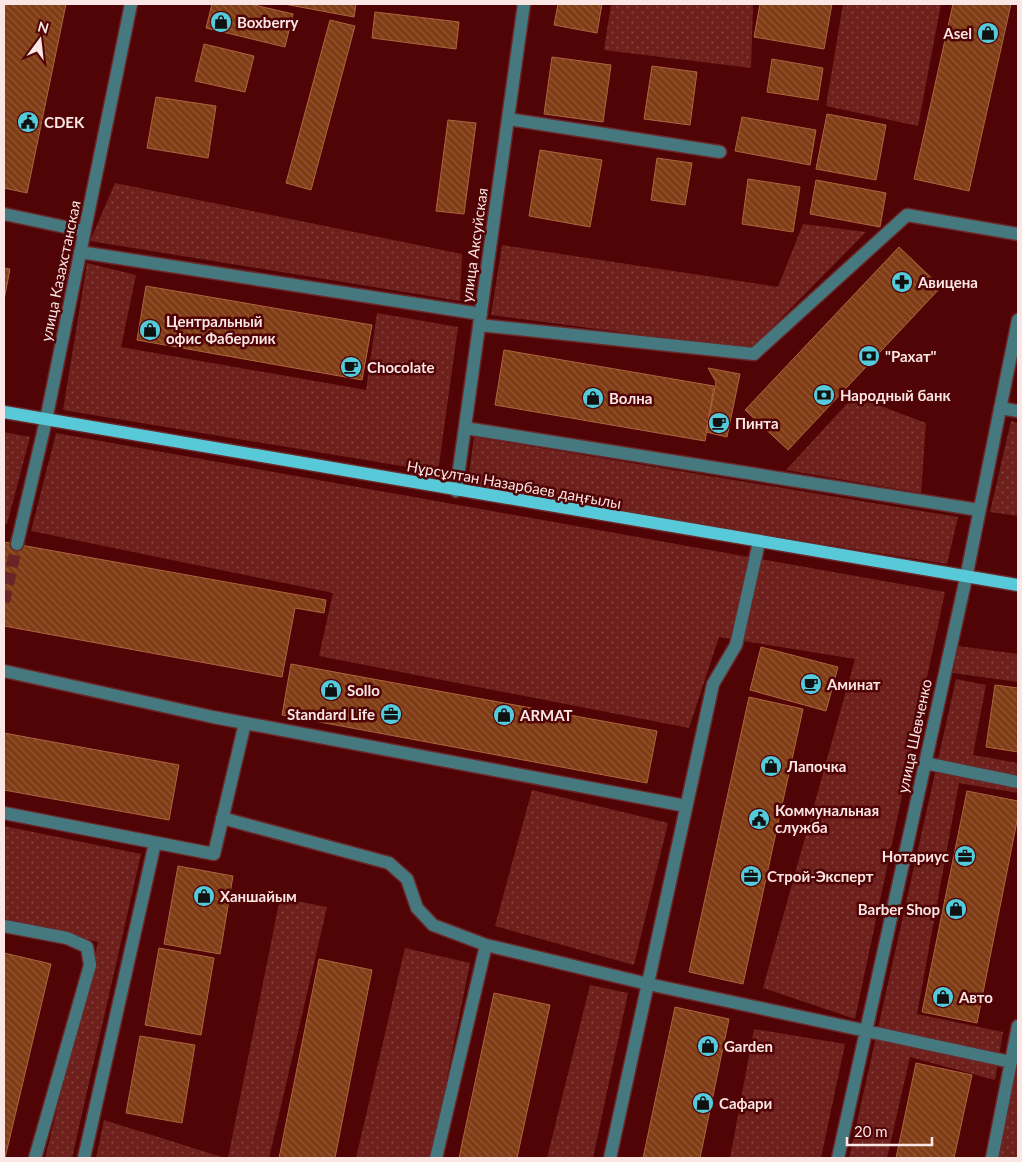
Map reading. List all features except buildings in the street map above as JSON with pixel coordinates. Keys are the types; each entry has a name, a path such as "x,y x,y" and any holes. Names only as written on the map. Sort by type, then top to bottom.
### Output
{"main road":[{"name":"Нұрсұлтан Назарбаев даңғылы","path":"4,412 456,491 966,578 1018,585"}],"street":[{"name":"улица Казахстанская","path":"17,544 46,420 131,4"},
{"name":"улица Аксуйская","path":"456,491 524,4"},
{"path":"508,119 720,152"},
{"path":"4,214 84,231"},
{"path":"80,252 480,319 754,354 907,215 1018,234"},
{"name":"улица Шевченко","path":"838,1158 966,578 1018,320"},
{"path":"1000,408 1018,411"},
{"path":"464,428 979,510"},
{"path":"610,1158 713,684 736,646 759,542"},
{"path":"4,671 245,723 686,806"},
{"path":"4,813 214,854 245,723"},
{"path":"925,764 1018,782"},
{"path":"222,818 389,863 407,879 417,908 433,925 486,945 648,984 1011,1062"},
{"path":"84,1158 155,843"},
{"path":"4,926 68,938 87,947 90,964 34,1158"},
{"path":"436,1158 486,945"},
{"path":"992,1158 1018,1026"}],"shaded area":[{"path":"611,4 753,4 751,68 604,50"},
{"path":"843,4 941,4 918,126 826,106"},
{"path":"115,183 462,254 460,301 90,241"},
{"path":"803,224 866,232 751,349 491,315 502,245 778,287"},
{"path":"87,263 136,275 121,347 366,390 377,313 458,327 438,472 63,410"},
{"path":"854,396 926,423 921,493 786,470"},
{"path":"1011,421 1018,423 1018,516 990,512"},
{"path":"4,432 30,437 7,524 4,524"},
{"path":"56,433 945,592 855,1019 763,988 855,659 719,637 689,728 319,656 333,593 31,531"},
{"path":"474,437 958,517 947,564 467,487"},
{"path":"958,646 1018,654 1018,682 953,673"},
{"path":"956,679 986,685 973,755 1018,763 1018,793 959,783 917,1014 1003,1032 995,1080 910,1057 887,1158 849,1158"},
{"path":"532,790 668,823 634,965 495,926"},
{"path":"4,826 141,854 72,1158 45,1158 98,942 4,918"},
{"path":"280,898 327,907 269,1158 228,1158"},
{"path":"405,948 470,963 431,1158 356,1158"},
{"path":"590,985 628,993 593,1158 547,1158"},
{"path":"754,1029 845,1044 821,1158 730,1158"},
{"path":"1018,1057 1018,1158 996,1158"},
{"path":"104,1120 225,1158 96,1158"}],"tunnel":[{"path":"4,602 17,544"}],"place":[{"name":"Boxberry","path":"221,22"},
{"name":"Asel","path":"988,33"},
{"name":"CDEK","path":"28,122"},
{"name":"Авицена","path":"902,282"},
{"name":"Центральный офис Фаберлик","path":"150,330"},
{"name":"\"Рахат\"","path":"869,356"},
{"name":"Chocolate","path":"351,367"},
{"name":"Народный банк","path":"824,395"},
{"name":"Волна","path":"593,398"},
{"name":"Пинта","path":"719,423"},
{"name":"Аминат","path":"811,684"},
{"name":"Sollo","path":"331,690"},
{"name":"Standard Life","path":"391,714"},
{"name":"ARMAT","path":"504,715"},
{"name":"Лапочка","path":"771,766"},
{"name":"Коммунальная служба","path":"759,819"},
{"name":"Нотариус","path":"965,856"},
{"name":"Строй-Эксперт","path":"751,876"},
{"name":"Ханшайым","path":"204,896"},
{"name":"Barber Shop","path":"956,909"},
{"name":"Авто","path":"943,997"},
{"name":"Garden","path":"708,1046"},
{"name":"Сафари","path":"703,1103"}]}
